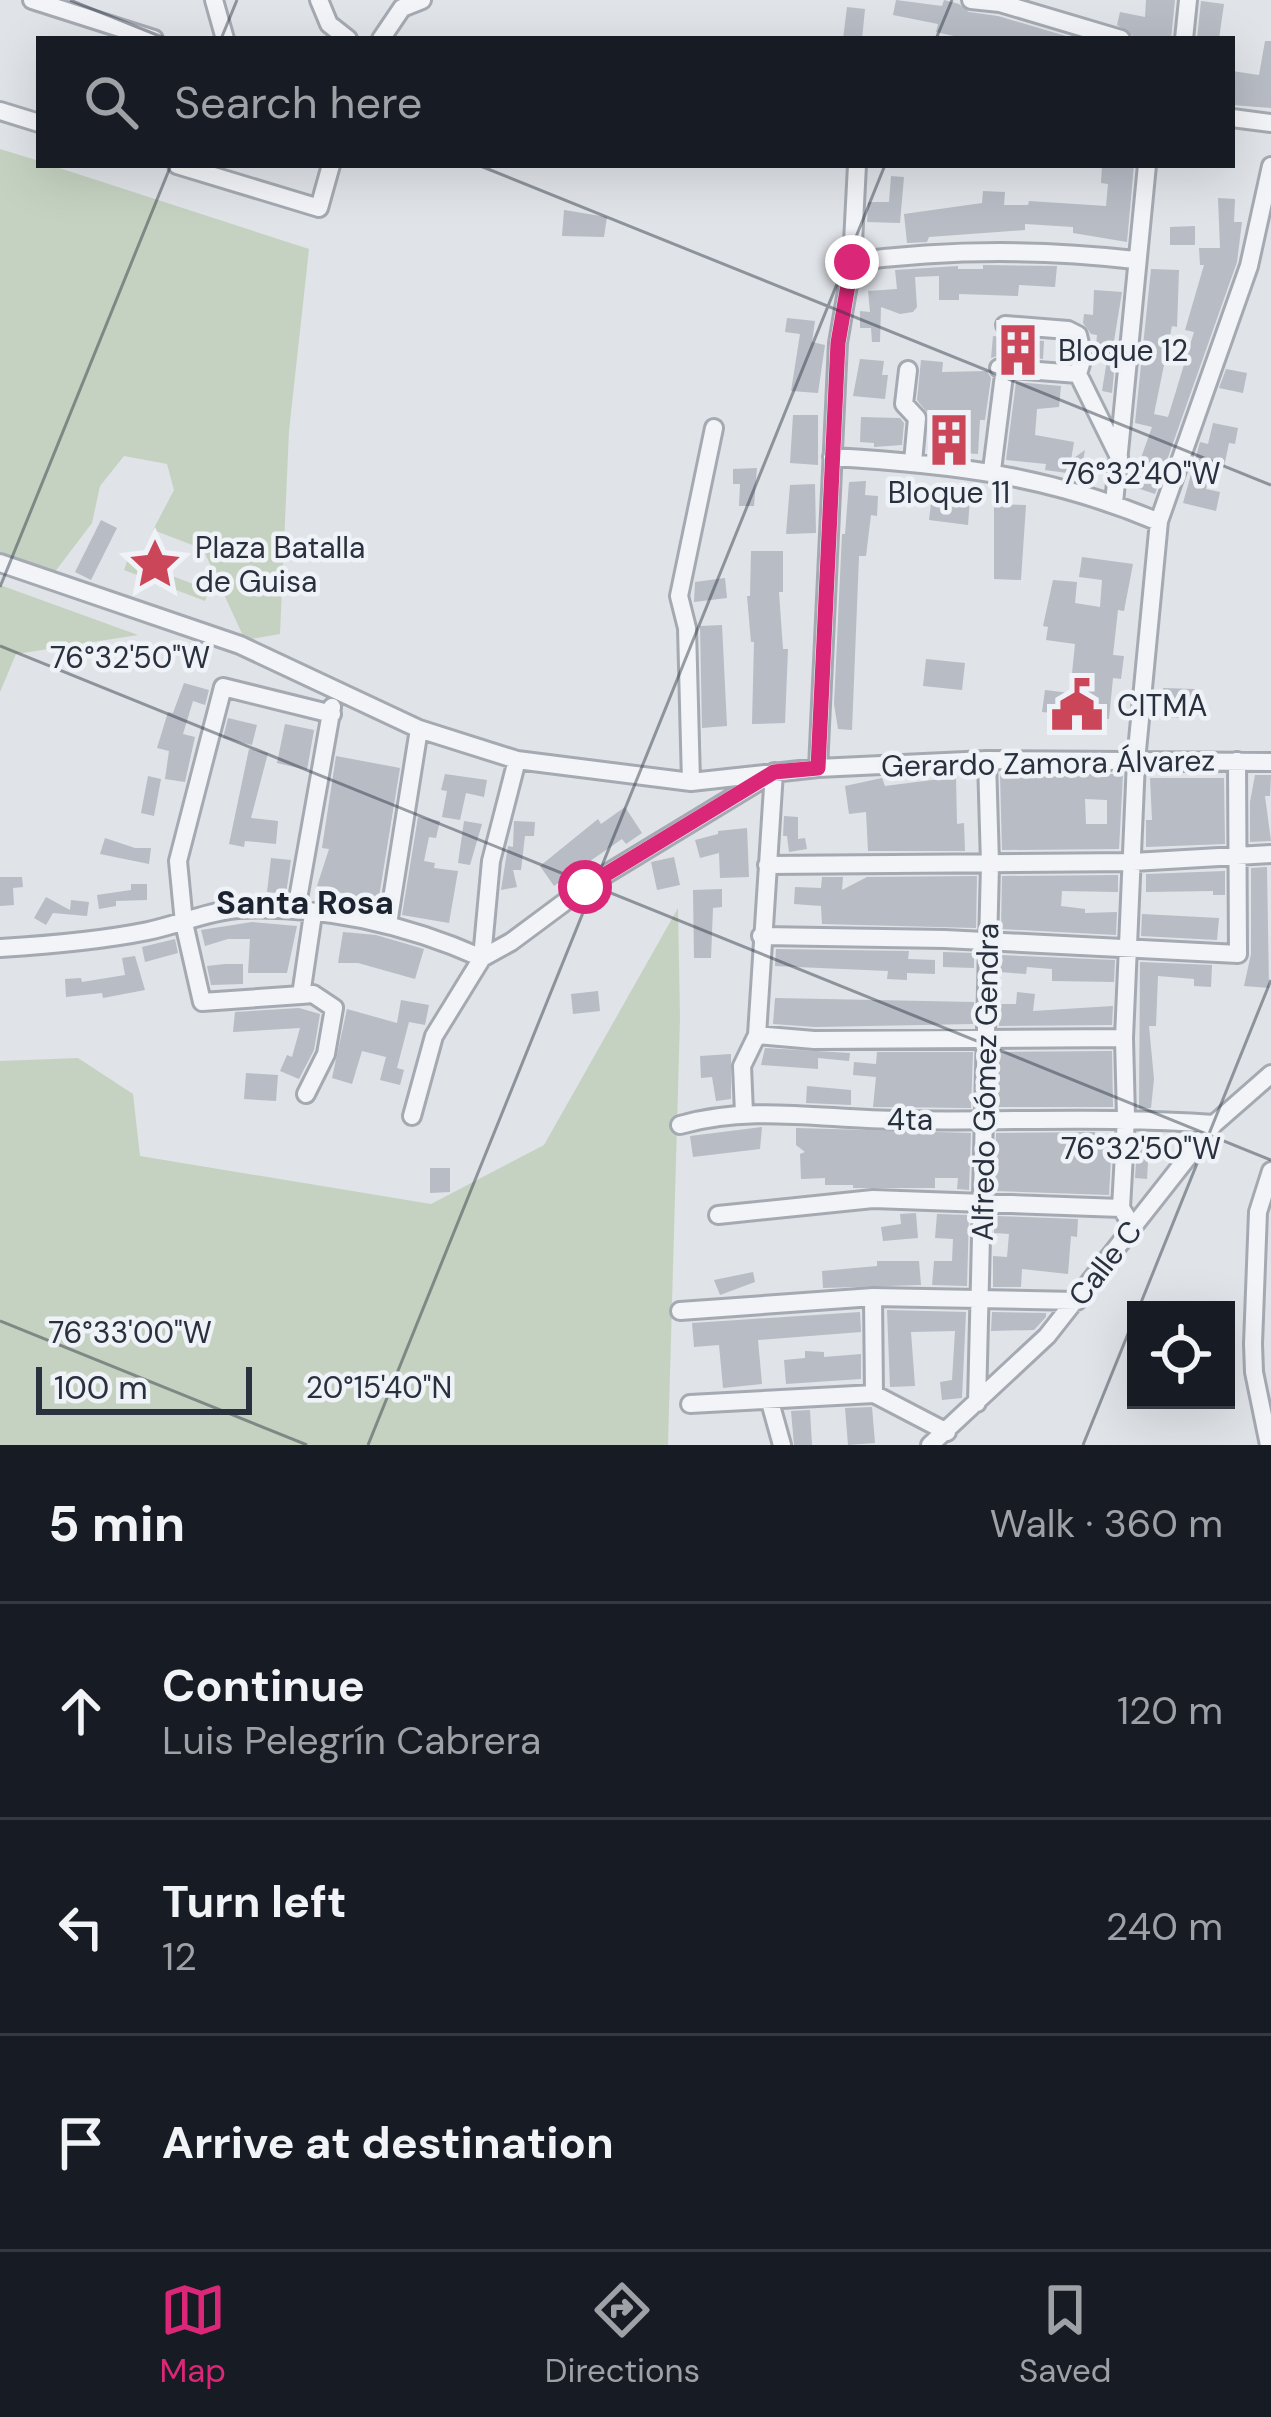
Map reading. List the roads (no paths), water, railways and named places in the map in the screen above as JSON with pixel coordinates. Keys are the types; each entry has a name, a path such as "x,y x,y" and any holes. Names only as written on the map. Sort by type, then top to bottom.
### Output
{"street":[{"path":"214,0 224,36"},
{"path":"319,0 329,23 344,36"},
{"path":"383,36 402,8 422,0"},
{"path":"976,0 1115,36"},
{"path":"1184,36 1188,0"},
{"path":"37,1 145,36"},
{"path":"0,112 36,122"},
{"path":"1235,118 1271,123"},
{"path":"1133,1227 1121,1208 1124,1039 1136,761 1159,522 1250,266 1271,166"},
{"path":"187,168 319,208 330,168"},
{"path":"818,768 838,343 852,262 857,168"},
{"path":"1114,503 1147,168"},
{"path":"852,262 926,252 1017,250 1136,260"},
{"path":"1005,326 1067,329 1078,335 1083,357 1078,374 1119,458"},
{"path":"908,370 904,404 917,418 914,462"},
{"path":"992,470 1002,372 1078,374"},
{"path":"691,782 687,628 679,596 714,428"},
{"path":"832,457 992,470 1114,503 1159,522"},
{"name":"Gerardo Zamora Álvarez","path":"0,563 240,646 419,729 517,760 691,782 818,768 987,760 1271,762"},
{"path":"306,1094 326,1054 334,1008 313,994 202,1002 184,923 178,861 223,687 332,715"},
{"path":"301,995 304,912 332,715 331,688"},
{"path":"388,923 419,729"},
{"path":"412,1116 434,1036 482,958 491,861 517,760"},
{"name":"Alfredo Gómez Gendra","path":"977,1403 990,864 987,760"},
{"path":"760,936 1238,954 1237,761"},
{"path":"482,958 585,887 774,772"},
{"path":"744,1113 742,1066 757,1035 774,772"},
{"path":"767,865 1133,862 1271,854"},
{"path":"0,948 131,934 233,909 388,923 482,958"},
{"path":"757,1035 814,1040 1124,1039"},
{"name":"Calle C","path":"930,1445 1077,1301 1214,1124 1271,1074"},
{"name":"4ta","path":"680,1125 744,1113 900,1120 1126,1118 1214,1124"},
{"path":"1269,1445 1254,1372 1262,1342 1258,1212 1271,1171"},
{"path":"718,1215 873,1198 1121,1208"},
{"path":"872,1298 874,1394"},
{"path":"680,1311 872,1298 1077,1301"},
{"path":"690,1404 874,1394 946,1432"},
{"path":"770,1402 782,1445"}],"place":[{"name":"Bloque 12","path":"1018,350"},
{"name":"Bloque 11","path":"949,440"},
{"name":"Plaza Batalla de Guisa","path":"155,564"},
{"name":"CITMA","path":"1077,705"}],"district":[{"name":"Santa Rosa","path":"305,902"}]}
